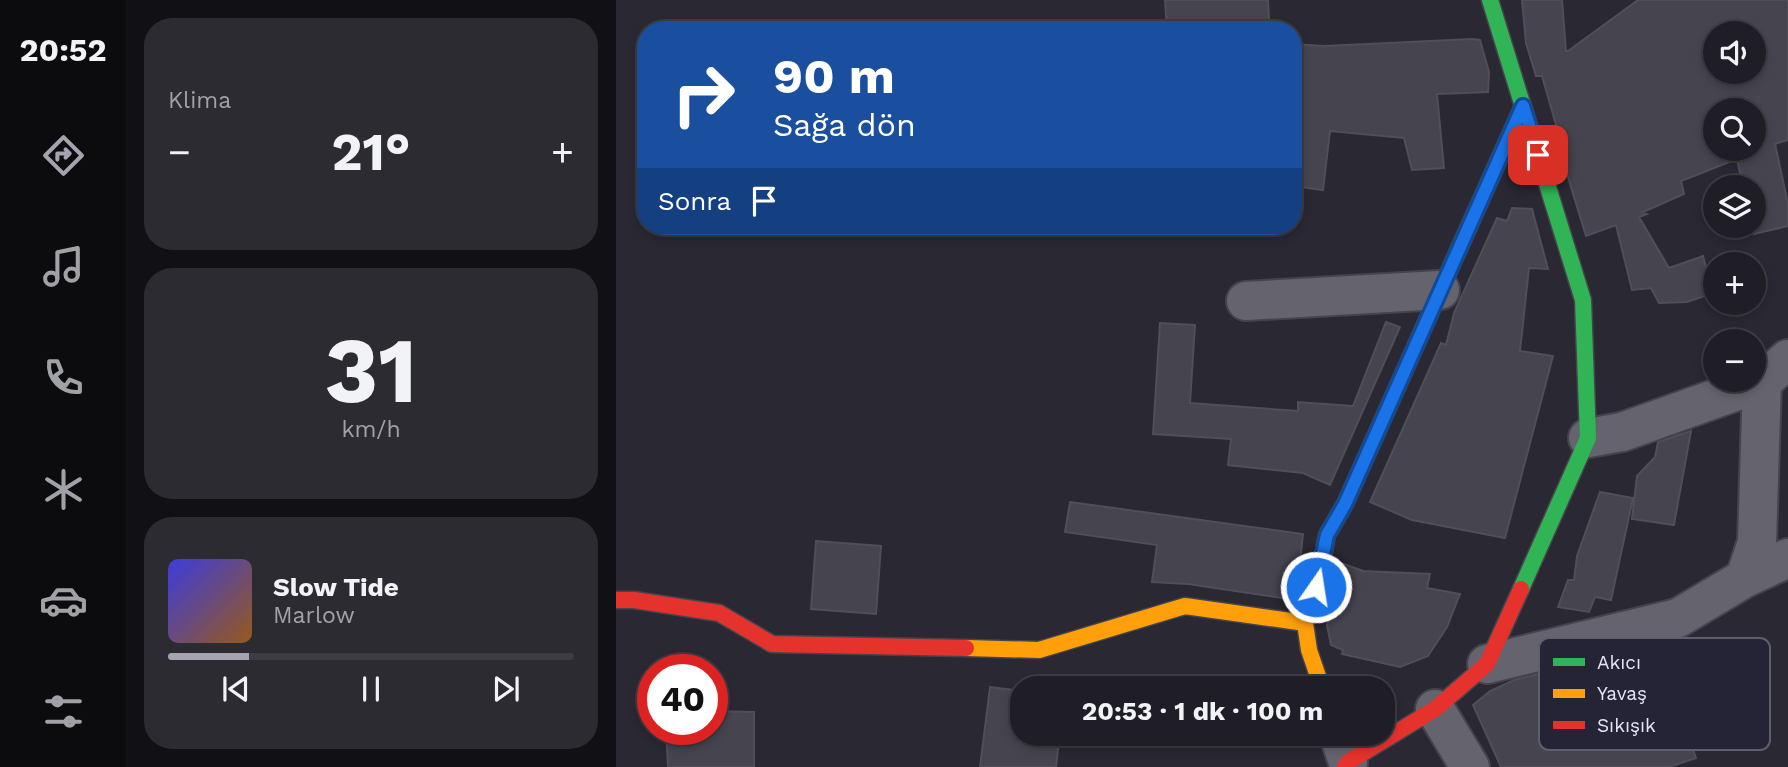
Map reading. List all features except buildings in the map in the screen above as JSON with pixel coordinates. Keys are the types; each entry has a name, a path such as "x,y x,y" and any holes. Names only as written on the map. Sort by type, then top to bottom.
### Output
{"street":[{"path":"1344,754 1435,709 1487,664 1588,438 1583,300 1490,0"},
{"path":"1318,676 1309,650 1305,623 1321,568 1327,535 1345,504 1523,106"},
{"path":"1246,301 1440,290"},
{"path":"1588,438 1622,432 1775,371 1757,542 1745,578"},
{"path":"1595,638 1678,618 1745,578 1788,558"},
{"path":"616,600 634,600 719,613 772,644 1039,650 1185,606 1305,623"},
{"path":"1487,664 1539,651"},
{"path":"1435,709 1470,767"}],"traffic: fast":[{"path":"1490,0 1583,300 1588,438 1521,589"},
{"path":"1458,251 1523,106"}],"traffic: slow":[{"path":"1318,676 1309,650 1305,623 1321,568 1327,535 1345,504 1458,251"},
{"path":"966,648 1039,650 1185,606 1305,623"}],"traffic: jam":[{"path":"1345,767 1348,762 1435,709 1487,664 1521,589"},
{"path":"616,600 634,600 719,613 772,644 966,648"}],"route":[{"path":"1316,587 1327,535 1345,504 1523,106 1538,155"}]}
